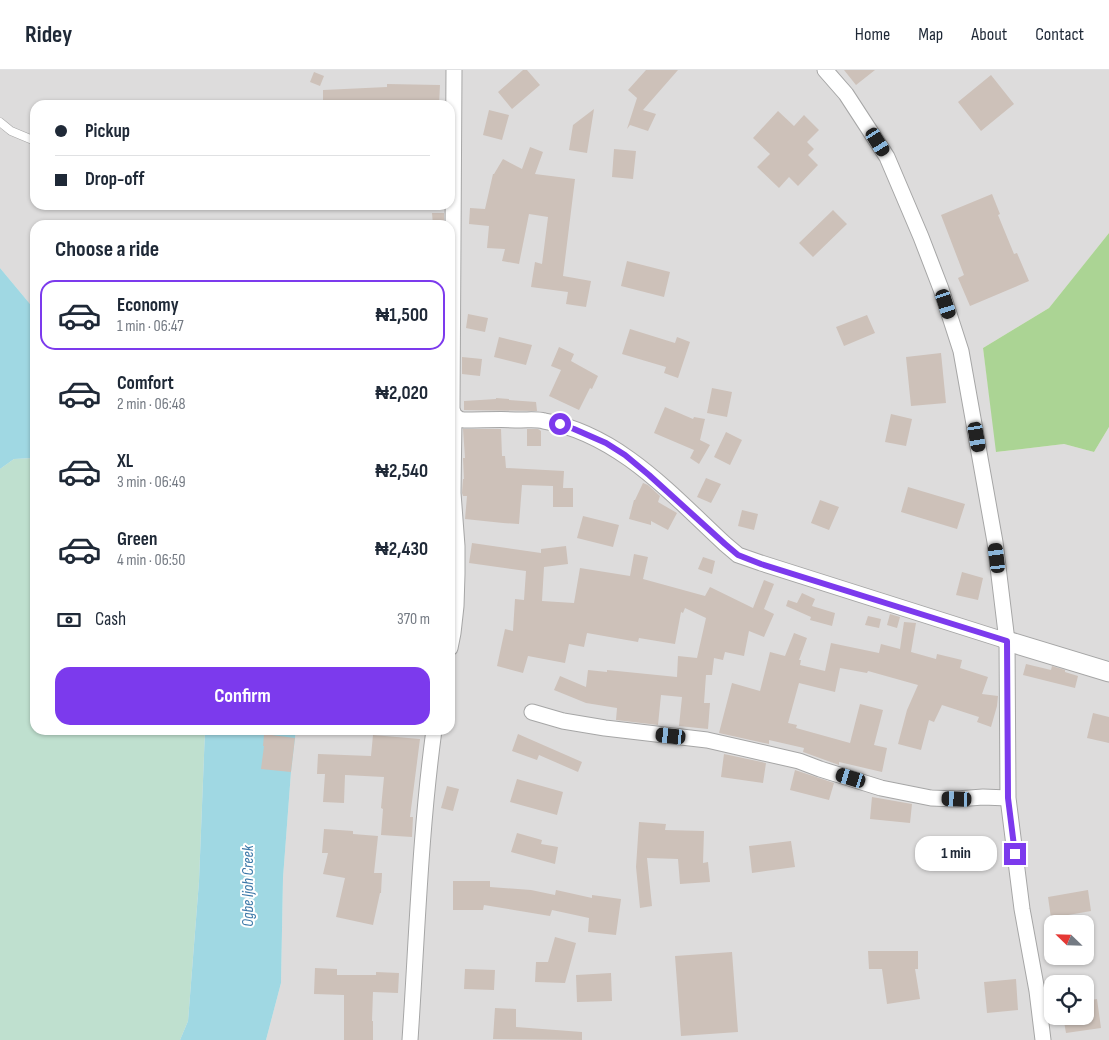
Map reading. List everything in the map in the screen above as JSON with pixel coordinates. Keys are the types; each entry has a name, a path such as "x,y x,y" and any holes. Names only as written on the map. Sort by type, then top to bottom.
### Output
{"street":[{"path":"453,100 454,70"},
{"path":"826,70 846,94 887,157 941,289 961,352 995,542 1007,641 1008,798 1022,909 1043,1040"},
{"path":"455,416 458,419 464,420 542,420 574,429 606,443 625,455 738,555 793,574 1109,672"},
{"path":"455,514 458,546 455,615"},
{"path":"532,712 563,721 605,728 707,740 799,761 820,770 881,788 931,798 1008,798"},
{"path":"410,1040 420,871 433,735"}],"lane":[{"path":"0,122 30,139"}],"shaded area":[{"path":"0,70 1109,70 1109,233 1049,308 983,348 997,452 1064,444 1094,452 1109,427 1109,1040 266,1040 281,983 283,878 295,735 455,735 455,220 30,220 30,304 0,268"}],"green space":[{"path":"1109,233 1109,427 1094,452 1064,444 996,452 983,348 1049,308"},
{"path":"30,458 30,735 205,735 199,881 188,1021 180,1040 0,1040 0,469 14,459"}],"water":[{"path":"0,268 30,304 30,458 14,459 0,469"},
{"name":"Ogbe Ijoh Creek","path":"205,735 295,735 283,878 281,983 266,1040 180,1040 188,1021 199,881"}],"building":[{"path":"523,70 527,70 540,85 512,109 498,92"},
{"path":"646,70 678,70 643,110 656,114 648,131 630,125 627,129 637,98 628,90"},
{"path":"844,70 875,70 856,85"},
{"path":"314,72 324,76 320,86 310,82"},
{"path":"991,75 1014,104 981,131 958,102"},
{"path":"387,84 440,85 439,100 323,100 323,90 387,87"},
{"path":"594,109 587,153 569,150 573,125"},
{"path":"489,110 509,115 502,140 483,135"},
{"path":"778,111 794,126 804,115 819,130 807,142 814,149 808,155 818,165 798,186 789,177 779,188 757,167 770,154 753,138"},
{"path":"530,147 543,152 535,174 575,179 563,276 591,281 586,307 566,304 568,292 531,287 535,262 542,264 548,217 529,214 519,264 502,261 505,249 487,248 489,226 469,224 470,208 485,209 493,174 503,159 522,169"},
{"path":"614,149 636,151 633,179 612,177"},
{"path":"992,194 1000,214 998,215 1014,254 1017,253 1029,281 970,306 958,278 964,275 941,215"},
{"path":"833,210 847,224 813,257 799,243"},
{"path":"432,213 444,213 444,220 433,220"},
{"path":"627,261 670,272 664,297 621,286"},
{"path":"468,314 488,318 485,332 466,328"},
{"path":"867,315 875,333 844,346 836,327"},
{"path":"630,329 675,343 677,337 690,342 678,378 664,373 666,367 622,354"},
{"path":"499,337 532,345 526,365 494,357"},
{"path":"559,347 574,354 571,361 598,376 579,410 549,396 561,370 551,366"},
{"path":"941,353 946,403 911,406 906,357"},
{"path":"462,357 482,359 480,376 462,374"},
{"path":"712,388 732,392 727,417 707,413"},
{"path":"496,398 536,402 537,411 464,410 464,401"},
{"path":"665,407 693,419 694,417 705,419 700,440 710,445 699,464 690,458 694,450 654,433"},
{"path":"891,414 912,419 906,446 885,442"},
{"path":"463,429 501,429 502,456 505,456 506,468 564,471 563,488 573,488 573,507 553,507 553,486 522,485 519,524 465,519 467,496 463,496 462,493 464,479 463,458 465,458"},
{"path":"527,429 538,429 541,431 541,446 527,446"},
{"path":"726,432 742,440 730,465 714,457"},
{"path":"706,478 721,484 711,503 697,497"},
{"path":"643,483 660,496 658,502 677,513 668,530 651,521 651,525 629,519 634,500"},
{"path":"908,487 965,504 957,529 901,512"},
{"path":"820,500 839,507 829,530 811,523"},
{"path":"742,510 758,514 754,530 738,526"},
{"path":"583,516 619,525 613,547 577,538"},
{"path":"472,543 541,553 541,549 566,546 568,564 544,567 542,601 574,603 580,568 630,576 634,554 648,557 643,579 705,596 710,587 753,608 764,580 774,584 764,609 774,614 764,637 749,631 744,656 725,652 723,660 714,658 712,675 706,675 704,703 710,703 708,729 679,726 682,697 661,695 658,725 616,720 617,708 586,703 554,690 560,676 586,687 588,670 677,677 678,656 697,658 706,618 685,608 683,613 681,612 675,644 639,638 638,642 587,633 584,647 569,644 565,663 528,656 523,673 497,666 505,629 513,631 515,599 524,600 526,571 469,563"},
{"path":"703,557 715,561 712,574 698,569"},
{"path":"962,572 983,578 978,600 956,595"},
{"path":"802,593 815,599 812,606 835,613 832,626 810,620 811,617 786,606 788,600 797,603"},
{"path":"890,614 900,617 897,628 887,625"},
{"path":"868,616 881,619 879,628 865,625"},
{"path":"904,622 916,623 911,652 936,659 937,654 962,660 960,668 988,677 982,694 998,696 991,727 977,722 979,717 942,705 934,722 929,720 921,750 898,744 907,710 918,685 868,671 867,673 840,668 835,692 799,683 788,723 797,725 796,728 850,743 860,704 883,710 874,745 887,748 882,772 839,762 839,765 803,752 804,748 769,740 769,744 719,733 732,683 760,691 770,652 785,656 794,633 807,638 799,660 801,660 800,665 825,671 831,643 879,653 881,644 900,649"},
{"path":"1026,664 1051,670 1052,666 1078,676 1075,688 1023,675"},
{"path":"1093,713 1109,717 1109,743 1087,738"},
{"path":"518,734 582,762 578,772 539,755 537,760 512,751"},
{"path":"264,735 295,738 291,772 261,769"},
{"path":"373,735 420,739 410,817 413,817 412,837 381,835 384,777 345,775 344,803 323,802 325,774 317,774 318,754 371,756"},
{"path":"724,754 766,763 763,783 721,777"},
{"path":"795,770 834,783 829,800 790,790"},
{"path":"517,779 563,792 557,815 510,802"},
{"path":"447,786 459,789 453,811 441,808"},
{"path":"872,797 912,804 910,823 870,819"},
{"path":"639,822 666,824 665,830 704,831 703,863 708,862 710,882 680,884 678,859 647,858 652,906 640,908 636,867"},
{"path":"324,829 353,831 353,834 378,836 374,873 382,873 381,893 373,925 336,917 345,878 323,874 328,853 322,853"},
{"path":"517,833 542,840 541,844 558,847 555,864 511,852"},
{"path":"791,841 795,867 752,873 749,846"},
{"path":"453,881 490,881 490,887 531,890 555,895 556,890 592,898 592,895 621,899 616,935 588,932 589,918 552,910 550,916 484,905 483,910 453,910"},
{"path":"1088,890 1091,911 1068,915 1051,915 1048,897"},
{"path":"555,937 576,943 565,983 535,982 536,962 548,962"},
{"path":"868,951 918,951 918,969 915,969 920,999 887,1004 882,969 869,969"},
{"path":"732,952 738,1032 681,1036 675,956"},
{"path":"315,968 337,969 337,975 376,975 376,972 399,973 398,993 373,992 373,1040 344,1040 344,995 314,994"},
{"path":"465,969 495,970 494,990 464,989"},
{"path":"611,973 612,1001 577,1002 576,975"},
{"path":"1016,979 1018,1010 987,1013 984,982"},
{"path":"1097,999 1101,1028 1066,1033 1065,1025 1094,1025 1094,1000"},
{"path":"495,1008 516,1009 516,1027 582,1032 582,1040 493,1039"}],"route":[{"path":"560,424 606,443 625,455 738,555 761,564 1007,641 1008,798 1015,854"}]}
